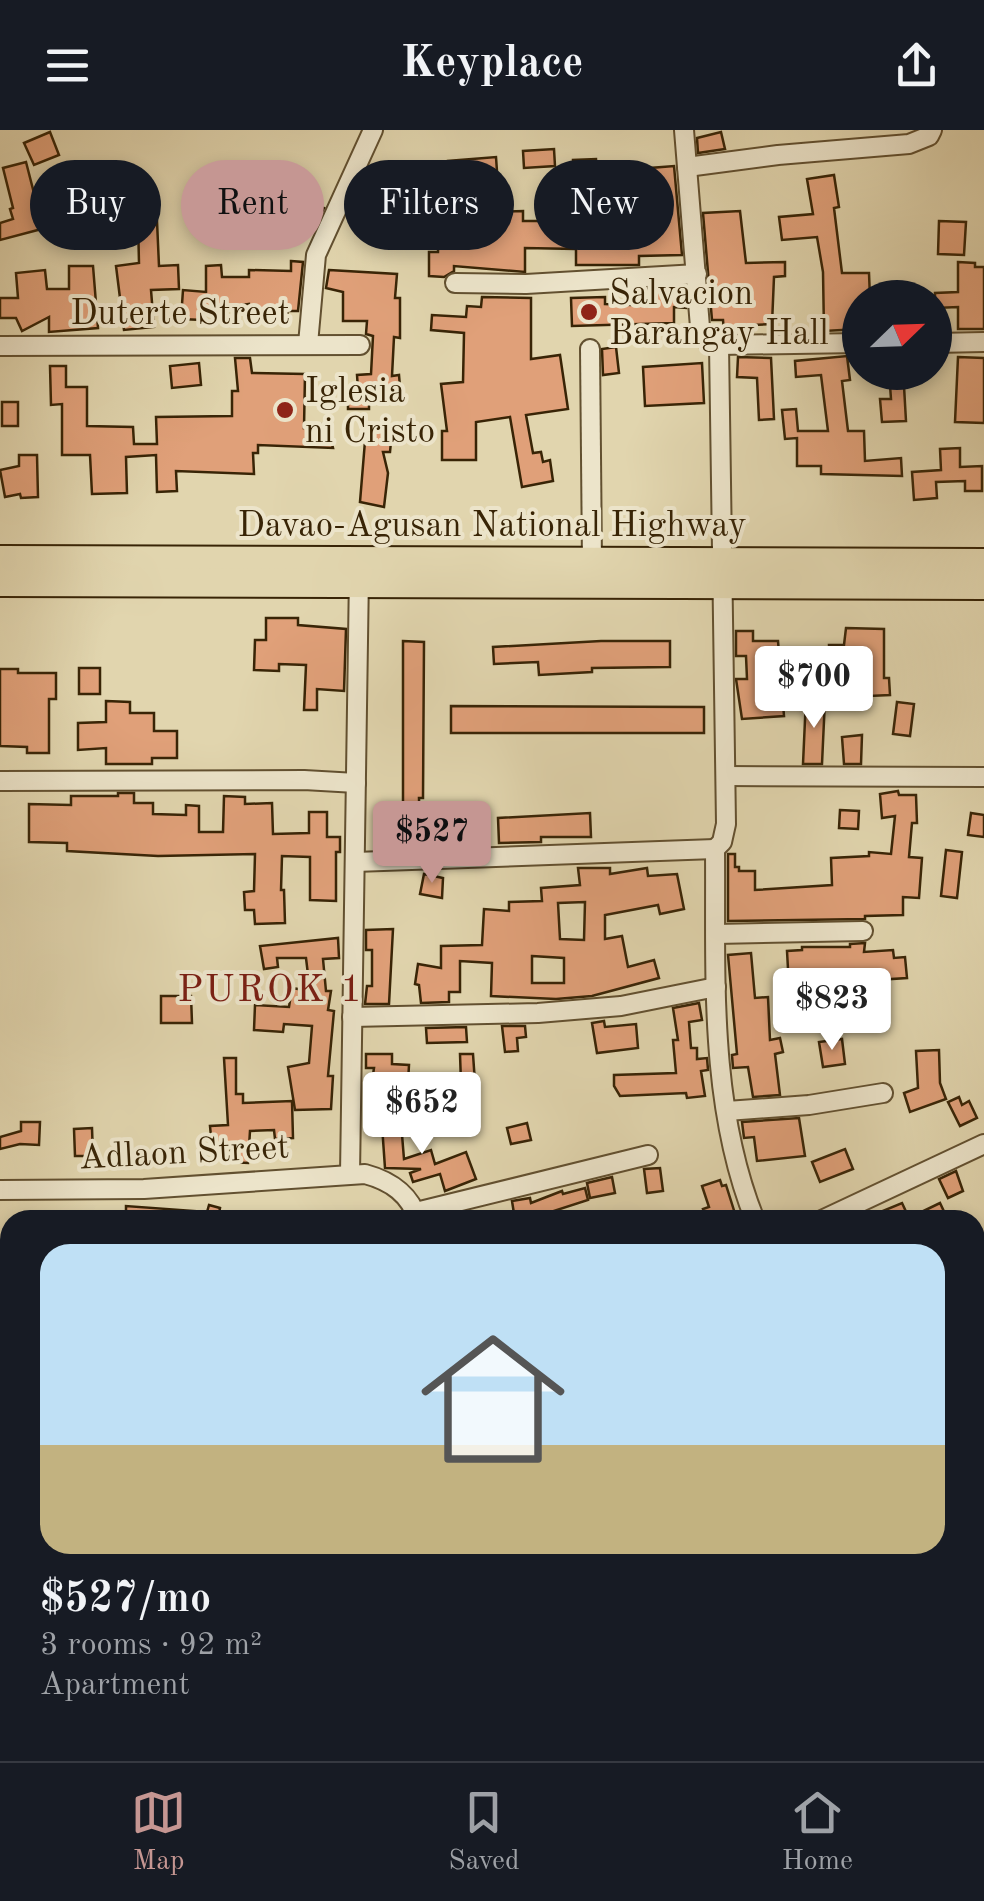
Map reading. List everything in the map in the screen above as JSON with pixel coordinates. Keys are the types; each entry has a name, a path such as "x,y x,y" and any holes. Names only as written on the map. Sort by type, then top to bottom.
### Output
{"highway":[{"name":"Davao-Agusan National Highway","path":"0,560 191,571 943,574 984,585"},
{"name":"Davao-Agusan National Highway","path":"535,572 592,562 722,573"},
{"name":"Davao-Agusan National Highway","path":"943,574 984,562"},
{"name":"Davao-Agusan National Highway","path":"0,582 191,571"}],"street":[{"path":"308,344 316,255 374,130"},
{"path":"684,130 702,334 712,344 720,345 842,344"},
{"path":"687,167 778,154 908,144 929,136 932,130"},
{"path":"455,283 697,274"},
{"path":"952,342 984,342"},
{"name":"Duterte Street","path":"0,346 360,345"},
{"path":"720,345 726,824 716,849 716,1029 740,1172 752,1210"},
{"path":"590,349 592,562"},
{"path":"350,1174 359,572"},
{"path":"726,776 984,776"},
{"path":"0,782 356,783"},
{"path":"355,862 716,849"},
{"path":"716,934 863,931"},
{"path":"352,1017 604,1008 716,987"},
{"path":"728,1111 809,1105 883,1093"},
{"path":"843,1210 984,1144"},
{"path":"440,1210 648,1156"},
{"name":"Adlaon Street","path":"0,1190 144,1189 365,1174 394,1185 413,1210"}],"building":[{"path":"50,132 59,155 32,160 24,143"},
{"path":"721,132 725,149 698,153 697,138"},
{"path":"554,149 555,160 534,160 534,167 524,168 523,151"},
{"path":"26,162 30,178 30,232 0,240 0,223 13,219 3,168"},
{"path":"674,166 682,255 639,256 639,265 576,265 576,250 674,250"},
{"path":"834,175 842,273 869,273 869,280 842,280 842,330 824,331 823,272 817,237 782,240 779,217 813,214 807,179"},
{"path":"514,211 523,211 523,221 534,221 534,248 525,248 525,272 454,266 454,271 444,277 429,276 429,252 514,250"},
{"path":"740,211 746,263 785,262 785,276 774,277 772,324 753,325 753,331 724,332 723,320 712,320 703,213"},
{"path":"939,221 966,222 964,255 938,254"},
{"path":"139,250 158,250 159,266 178,265 179,289 151,290 154,327 124,330 116,266 139,263"},
{"path":"291,261 303,262 298,311 287,311 288,320 251,320 249,304 202,311 202,320 181,319 183,290 206,292 206,266 221,265 222,277 249,277 249,270 291,271"},
{"path":"958,262 984,267 984,329 958,329 958,307 952,307 952,292 958,292"},
{"path":"69,266 93,266 98,328 49,332 49,317 22,331 16,318 0,318 0,298 18,298 16,273 45,270 47,289 69,289"},
{"path":"329,270 397,274 395,298 400,298 400,338 394,337 392,376 399,375 400,387 358,389 357,375 371,374 373,336 366,334 367,321 343,321 343,292 326,288"},
{"path":"684,287 686,308 674,307 674,323 572,326 571,298 605,297 605,304 631,305 631,290"},
{"path":"482,297 531,298 531,359 560,355 568,409 526,415 533,453 541,452 543,462 550,460 553,481 522,487 510,417 476,422 476,460 442,460 442,431 447,431 441,384 463,382 464,333 431,330 432,315 466,317 467,306 481,307"},
{"path":"616,347 619,373 603,375 602,349"},
{"path":"842,356 848,431 864,431 865,461 901,458 902,476 821,474 821,466 797,466 797,438 785,439 782,410 796,409 798,431 828,431 821,375 796,377 795,361"},
{"path":"738,357 771,358 774,419 759,420 757,378 737,377"},
{"path":"958,357 984,358 984,423 955,422"},
{"path":"235,358 250,358 252,373 305,374 304,428 327,423 333,448 258,445 258,453 253,453 254,474 176,471 177,491 157,492 156,455 126,457 127,493 92,494 90,455 62,455 62,404 51,405 50,366 66,366 66,387 87,387 87,426 133,427 134,444 157,444 156,417 232,416 232,391 238,391"},
{"path":"199,363 201,385 172,388 170,366"},
{"path":"702,363 704,403 645,406 643,367"},
{"path":"890,390 904,390 906,421 882,422 880,399 891,399"},
{"path":"348,393 369,393 369,409 348,409"},
{"path":"2,402 18,402 18,426 2,426"},
{"path":"366,429 392,431 390,452 383,452 388,473 384,507 360,502"},
{"path":"960,448 960,467 982,466 982,491 965,491 965,481 936,482 937,498 914,500 912,472 941,470 940,449"},
{"path":"19,455 37,455 38,497 5,497 0,470 19,466"},
{"path":"266,618 298,618 298,625 346,629 344,691 317,689 317,710 304,710 306,665 279,664 279,671 254,670 255,640 266,640"},
{"path":"846,628 884,629 884,678 889,678 890,695 845,692 845,675 830,675 829,645 844,645"},
{"path":"736,631 753,631 753,641 778,641 784,716 742,719 736,679 747,679 746,656 736,656"},
{"path":"403,641 424,642 423,798 419,798 420,847 398,848 397,809 403,809"},
{"path":"670,641 670,667 592,668 592,672 539,675 538,662 494,664 493,647"},
{"path":"79,668 100,668 100,694 79,694"},
{"path":"0,669 56,673 56,699 49,699 49,753 27,753 27,747 0,746"},
{"path":"806,698 825,699 822,764 803,764"},
{"path":"106,701 130,702 130,713 154,713 154,731 177,731 177,758 152,758 152,764 106,764 106,748 78,750 78,723 106,722"},
{"path":"897,702 914,704 910,736 893,734"},
{"path":"451,706 704,707 704,733 451,733"},
{"path":"862,735 861,764 844,764 842,737"},
{"path":"898,791 899,795 916,795 917,823 912,823 909,857 922,858 919,898 903,897 903,915 728,921 728,854 735,854 739,871 755,871 755,890 832,885 831,858 869,856 869,852 891,854 895,816 882,818 880,794"},
{"path":"134,793 134,803 153,803 153,814 186,815 186,805 199,806 199,832 223,832 224,796 245,797 245,804 272,803 273,834 309,833 309,812 327,812 327,837 340,837 340,852 336,852 336,901 310,900 310,857 282,856 285,923 255,924 254,910 245,910 244,892 254,891 255,854 158,856 67,851 67,843 29,842 29,804 71,805 71,796"},
{"path":"840,810 859,811 858,829 839,828"},
{"path":"590,813 591,837 541,837 541,842 499,843 498,818"},
{"path":"971,813 984,815 984,837 968,835"},
{"path":"946,850 962,852 957,898 941,896"},
{"path":"578,868 610,868 610,874 647,868 648,876 677,874 684,909 660,914 658,905 605,915 605,939 622,936 628,967 654,960 659,978 592,996 491,996 492,963 460,961 460,992 449,992 449,1002 421,1003 419,985 415,984 418,964 441,968 441,946 482,945 484,909 509,911 509,902 542,901 541,888 580,885","holes":["585,902 584,940 560,939 558,903","532,956 564,958 564,983 532,983"]},
{"path":"424,874 443,878 442,898 420,894"},
{"path":"393,929 389,1004 365,1004 367,986 372,986 372,950 366,950 366,930"},
{"path":"338,938 339,958 323,959 326,991 331,991 328,1010 334,1011 328,1076 333,1076 331,1109 295,1110 288,1067 309,1063 312,1026 284,1024 283,1032 254,1030 255,1005 289,1007 292,988 310,991 306,958 277,958 278,967 264,969 260,946"},
{"path":"865,943 864,952 893,950 894,958 905,957 907,978 845,982 845,1006 830,1006 830,985 789,987 787,951"},
{"path":"751,953 755,998 768,997 770,1040 780,1038 783,1052 775,1054 780,1095 753,1097 748,1067 733,1068 732,1055 737,1054 728,955"},
{"path":"161,996 191,996 192,1023 161,1023"},
{"path":"699,1003 702,1020 689,1022 691,1048 697,1048 697,1059 707,1058 708,1070 701,1071 705,1096 620,1096 614,1086 614,1075 676,1073 673,1040 678,1040 673,1008"},
{"path":"604,1021 605,1027 636,1024 638,1048 597,1053 592,1023"},
{"path":"502,1026 525,1026 526,1037 517,1038 518,1051 505,1052"},
{"path":"466,1027 467,1042 427,1043 426,1028"},
{"path":"842,1039 845,1064 823,1067 819,1042"},
{"path":"939,1050 940,1083 946,1099 910,1112 904,1093 918,1088 916,1051"},
{"path":"366,1054 392,1054 392,1064 409,1065 408,1083 387,1081 385,1090 371,1088 374,1068 366,1068"},
{"path":"460,1054 473,1054 475,1083 461,1083"},
{"path":"224,1058 236,1058 236,1094 243,1094 243,1103 292,1101 293,1138 275,1139 274,1130 250,1131 248,1163 230,1162 231,1146 212,1147 210,1126 228,1125"},
{"path":"959,1097 962,1105 969,1101 977,1118 960,1126 948,1102"},
{"path":"400,1110 404,1159 431,1150 435,1164 466,1152 476,1179 445,1191 440,1174 413,1182 410,1173 421,1169 385,1168 381,1111"},
{"path":"799,1118 805,1156 757,1161 754,1137 744,1138 742,1122"},
{"path":"21,1122 40,1122 39,1145 0,1149 0,1137 21,1131"},
{"path":"527,1123 531,1140 511,1144 507,1128"},
{"path":"92,1128 93,1156 75,1156 74,1129"},
{"path":"845,1149 853,1169 820,1182 812,1162"},
{"path":"660,1168 663,1191 647,1193 644,1169"},
{"path":"956,1171 963,1191 948,1198 939,1179"},
{"path":"612,1177 615,1193 590,1198 587,1183"},
{"path":"720,1180 722,1186 726,1185 734,1210 703,1210 709,1207 702,1186"},
{"path":"585,1188 588,1200 557,1210 513,1210 512,1201 530,1198 531,1203 562,1191 563,1194"},
{"path":"902,1203 905,1210 885,1210"},
{"path":"126,1206 180,1210 126,1210"}],"place":[{"name":"Salvacion Barangay Hall","path":"589,312"},
{"name":"Iglesia ni Cristo","path":"285,410"}],"district":[{"name":"PUROK 1","path":"271,988"}]}
